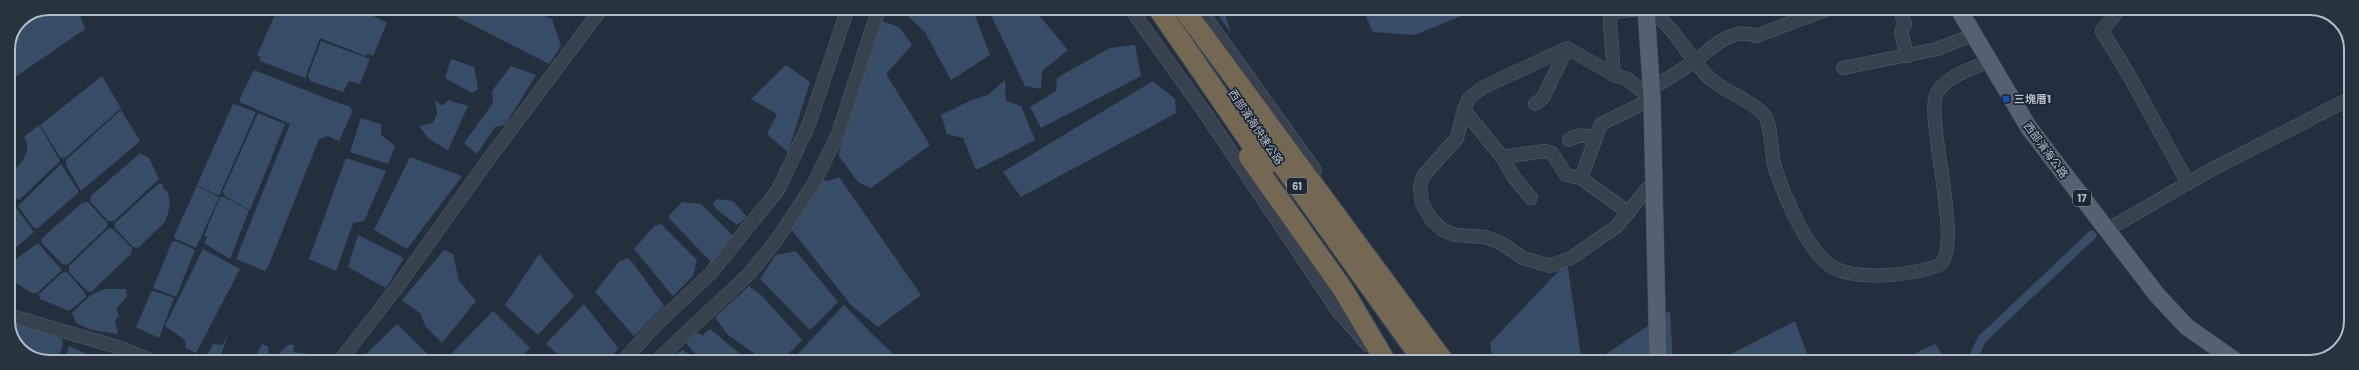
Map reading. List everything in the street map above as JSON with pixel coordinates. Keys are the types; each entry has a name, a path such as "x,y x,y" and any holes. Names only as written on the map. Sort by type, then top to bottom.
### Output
{"highway":[{"path":"1155,15 1185,63 1342,288 1382,355"},
{"name":"西部濱海快速公路","path":"1163,15 1292,204 1403,355"},
{"name":"西部濱海快速公路","path":"1178,15 1200,44 1303,196 1419,355"},
{"path":"1188,15 1439,355"}],"main road":[{"path":"1646,15 1652,94 1652,184 1658,355"},
{"name":"西部濱海公路","path":"1962,15 2029,128 2157,295 2187,327 2227,355"}],"street":[{"path":"344,355 389,298 483,167 597,15"},
{"path":"628,355 655,326 711,273 778,190 809,124 846,15"},
{"path":"662,355 750,273 778,238 812,185 838,134 877,15"},
{"path":"1135,15 1203,110 1338,311 1376,355"},
{"path":"1204,15 1434,333 1448,355"},
{"path":"1609,15 1614,75"},
{"path":"1655,15 1664,21 1694,61 1713,81 1756,109 1766,118 1776,169 1794,211 1811,245 1823,259 1835,268 1874,276 1919,271 1939,265 1944,260 1949,224 1936,135 1936,96 1945,82 1989,61"},
{"path":"1581,178 1601,124 1652,94 1715,43 1748,33 1756,36 1790,24 1796,19 1810,15"},
{"path":"1902,15 1906,24 1901,31 1907,56"},
{"path":"2115,15 2102,31 2130,77 2188,183"},
{"path":"1843,68 1937,49 1973,34"},
{"path":"1567,48 1614,75 1627,79 1652,94"},
{"path":"1535,104 1543,98 1567,48"},
{"path":"1567,48 1482,88 1469,98 1464,110 1458,138 1424,175 1420,186 1422,203 1431,219 1443,230 1455,236 1485,237 1501,243 1523,258 1550,266 1572,258 1616,227 1652,184"},
{"path":"2107,230 2188,183 2344,102"},
{"path":"1464,110 1502,156 1513,176 1531,198"},
{"path":"1569,140 1574,136 1587,135 1596,138"},
{"path":"1502,156 1545,150 1552,153 1566,175 1581,178 1629,213"},
{"path":"15,317 120,348 137,355"}],"water":[{"path":"49,15 80,15 85,29 15,77 16,42 21,30 30,21"},
{"path":"275,15 371,15 387,23 373,56 367,54 366,56 320,38 305,78 260,61 260,57 257,55"},
{"path":"457,15 541,15 552,19 561,46 549,64 457,17"},
{"path":"907,15 975,15 990,55 951,80 925,32"},
{"path":"991,15 1039,15 1068,50 1042,71 1041,89 1025,86"},
{"path":"1218,15 1225,15 1231,33"},
{"path":"1365,15 1463,15 1415,35 1373,32"},
{"path":"882,21 899,27 912,45 886,74 930,145 871,188 858,182 838,155"},
{"path":"321,41 370,59 360,84 349,81 343,92 310,81 308,75"},
{"path":"1135,45 1141,76 1041,128 1030,107 1056,91 1057,78 1110,48"},
{"path":"451,59 474,67 478,89 472,93 445,78"},
{"path":"786,65 810,82 788,152 767,134 777,114 751,99"},
{"path":"511,66 536,75 505,125 495,127 477,154 464,143 493,103 492,91"},
{"path":"254,70 351,107 352,112 339,141 328,136 319,139 268,267 265,271 236,259 290,124 240,102 240,98"},
{"path":"102,76 121,108 65,158 60,157 40,125"},
{"path":"1005,80 1006,101 1021,106 1035,140 976,170 963,138 947,134 941,115 974,99 988,95"},
{"path":"1153,81 1175,99 1176,113 1021,197 1003,172"},
{"path":"435,100 442,106 448,100 468,106 448,150 429,139 419,126 433,123 437,114"},
{"path":"233,104 256,112 219,196 197,185"},
{"path":"121,110 140,141 81,191 66,165 66,160"},
{"path":"258,113 285,124 250,210 225,196 223,191"},
{"path":"361,118 381,124 381,135 395,146 388,164 350,152"},
{"path":"39,125 60,161 19,200 15,199 15,169 21,163 26,153 27,143 24,137"},
{"path":"140,153 149,158 159,179 114,221 108,221 90,201 91,196"},
{"path":"410,157 462,176 407,249 374,230"},
{"path":"346,158 386,171 364,221 353,223 336,271 309,259"},
{"path":"61,164 79,192 38,228 34,228 18,206"},
{"path":"839,177 921,295 878,327 851,305 791,229 823,180 829,181"},
{"path":"158,184 163,184 163,188 169,195 170,204 167,218 165,222 138,248 133,247 115,228 115,223"},
{"path":"197,186 219,197 196,248 176,239 174,236"},
{"path":"220,197 224,197 249,210 230,259 204,243 207,237 204,236"},
{"path":"718,199 733,201 747,217 737,225 715,208 713,203"},
{"path":"88,202 107,223 107,227 67,265 62,264 42,243 42,238 82,203"},
{"path":"682,202 701,204 734,237 712,263 668,217"},
{"path":"16,208 34,232 15,248"},
{"path":"661,224 697,260 693,276 673,296 634,249 654,226"},
{"path":"109,228 113,229 132,248 131,254 91,292 87,291 69,272 69,266"},
{"path":"358,235 404,258 386,288 348,267"},
{"path":"176,241 195,250 176,297 153,288 172,242"},
{"path":"38,243 62,270 37,293 32,293 15,282 15,260"},
{"path":"203,249 240,269 196,353 186,348 185,340 165,326"},
{"path":"444,250 453,254 459,281 476,301 442,343 426,327 420,313 402,300"},
{"path":"796,251 838,302 810,330 760,279 776,255"},
{"path":"539,254 574,296 538,335 505,305"},
{"path":"627,258 633,263 664,306 634,336 595,292 619,262"},
{"path":"1567,262 1581,355 1492,355 1490,343"},
{"path":"67,272 85,293 86,297 69,311 40,299 39,294 62,273"},
{"path":"749,286 761,295 802,340 787,355 756,355 727,334 715,317"},
{"path":"105,289 126,289 127,296 116,309 119,315 115,321 118,334 92,330 76,323 72,313 91,295"},
{"path":"154,291 174,298 159,338 136,327 151,292"},
{"path":"584,304 618,348 613,355 558,355 546,344"},
{"path":"844,305 895,355 797,355"},
{"path":"493,311 530,348 523,355 454,355 452,353"},
{"path":"1670,311 1673,355 1604,355"},
{"path":"1795,321 1807,355 1729,355"},
{"path":"15,324 26,325 62,339 63,344 59,355 45,355 38,353 30,349 21,340"},
{"path":"397,324 429,355 365,355"},
{"path":"710,329 742,355 697,355 686,342 696,333 703,335"},
{"path":"228,336 221,355 207,355 213,344 222,345"},
{"path":"262,344 269,347 268,353 273,355 256,355"},
{"path":"1935,344 1942,355 1911,355"},
{"path":"288,345 294,345 293,352 310,354 277,355"},
{"path":"69,346 89,355 66,355"},
{"path":"683,350 690,355 674,355"}],"waterway":[{"path":"1974,355 1982,339 2092,235"}],"place":[{"name":"三塊厝1","path":"2006,99"}]}
